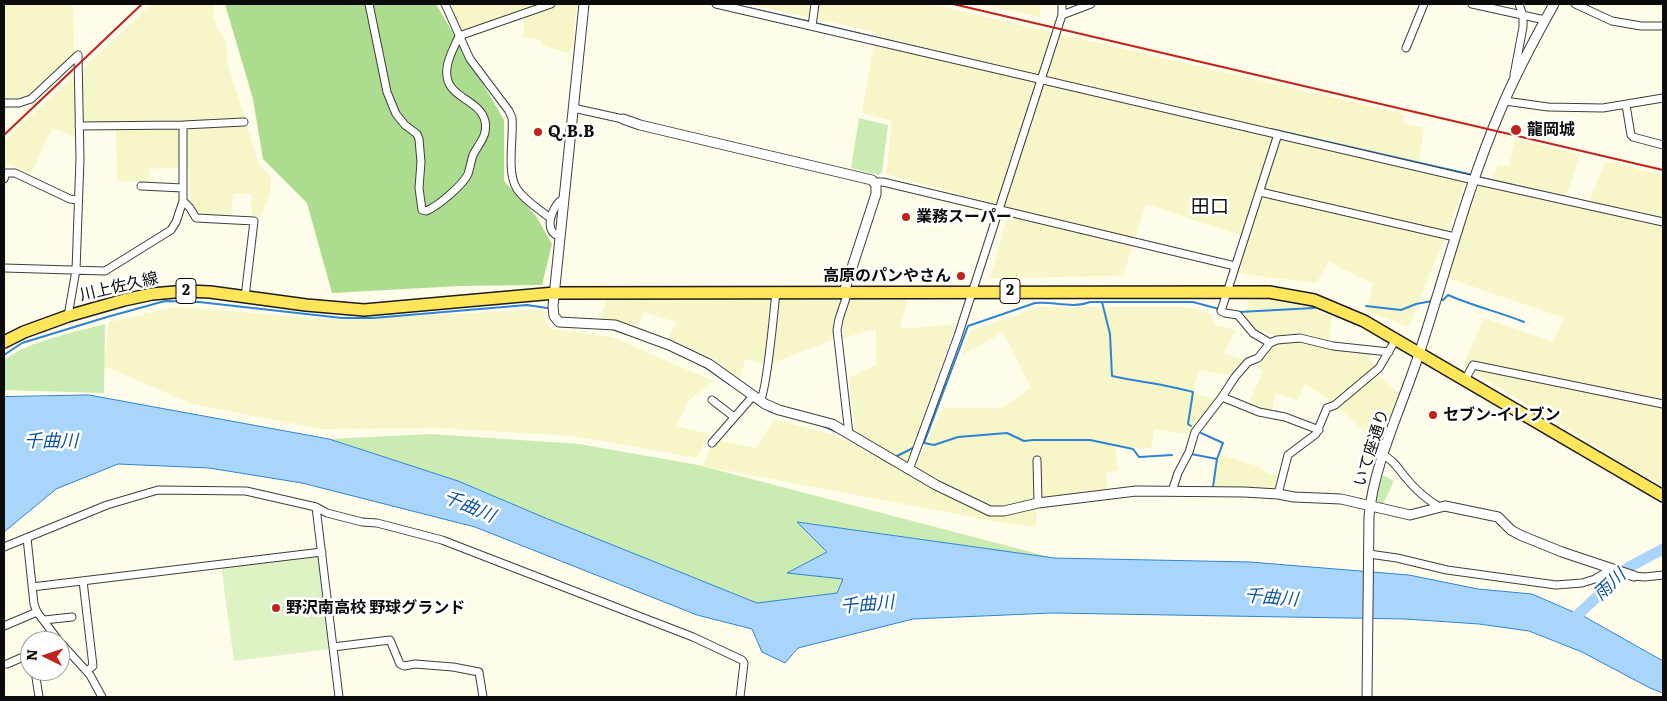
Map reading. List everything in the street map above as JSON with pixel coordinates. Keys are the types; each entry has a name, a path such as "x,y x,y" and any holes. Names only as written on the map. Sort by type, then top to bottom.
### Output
{"main road":[{"name":"2","path":"555,293 1227,291 1269,292 1314,300 1364,321 1663,496"},
{"name":"川上佐久線","path":"4,342 24,332 68,316 124,300 162,293 210,292 306,305 364,310 555,293"}],"street":[{"path":"369,4 387,92 396,114 420,139 419,188 422,210 426,211 454,191 468,175 473,155 485,138 483,114 454,92 450,86 447,74 450,58 459,36 551,4"},
{"path":"446,4 470,59 509,111 512,118 512,170 514,184 524,198 550,218"},
{"path":"584,4 553,311 559,322 615,326 669,345 709,364 756,398 779,410 832,424 909,470 990,511 1004,511 1038,503 1136,492 1172,491 1278,494 1294,498 1341,499 1410,515 1440,507 1454,508 1498,517 1511,530 1520,535 1612,569 1634,576 1663,575"},
{"path":"716,4 812,24 1041,80 1663,222"},
{"path":"812,24 815,4"},
{"path":"909,470 958,336 1062,15 1062,4"},
{"path":"1062,15 1091,4"},
{"path":"1406,48 1424,4"},
{"path":"1472,4 1545,20"},
{"path":"1516,77 1514,72 1523,27 1520,4"},
{"name":"いて座通り","path":"1366,697 1370,505 1383,455 1419,353 1474,180 1505,101 1554,4"},
{"path":"1575,4 1612,20 1642,26 1663,26"},
{"path":"4,103 19,103 31,99 78,55 79,126 76,270 68,316"},
{"path":"1505,101 1548,107 1603,108 1663,98"},
{"path":"1626,105 1631,135 1663,145"},
{"path":"573,108 875,182 883,182 1235,266"},
{"path":"79,126 183,125 244,122"},
{"path":"4,268 105,271 171,230 176,222 183,201 183,125"},
{"path":"1270,343 1253,333 1238,315 1225,313 1222,310 1278,134"},
{"path":"4,179 6,173 15,173 70,199 78,200"},
{"path":"849,434 838,330 839,319 876,194 875,182"},
{"path":"141,186 183,188"},
{"path":"1260,192 1456,237"},
{"path":"560,236 556,236 552,232 550,218 556,205 563,199"},
{"path":"183,201 196,218 254,221 245,297"},
{"path":"712,443 734,417 756,398 763,398 776,292"},
{"path":"1172,491 1178,473 1189,452 1195,432 1235,377 1248,362 1258,358 1270,343 1277,340 1300,338 1333,346 1389,352"},
{"path":"1278,494 1288,455 1312,437 1318,430 1326,408 1335,405 1380,368 1396,339"},
{"path":"1465,380 1473,365 1663,404"},
{"path":"1222,397 1259,412 1285,417 1318,430"},
{"path":"712,400 734,417"},
{"path":"1383,455 1391,460 1430,502 1440,507"},
{"path":"1037,460 1038,503"},
{"path":"4,547 107,505 158,490 246,491 316,507 326,513 362,522 377,523 442,540 693,637 742,660 744,663 740,697"},
{"path":"316,507 339,697"},
{"path":"27,538 34,604 37,612 52,631"},
{"path":"32,587 322,552"},
{"path":"1369,558 1396,558 1447,570 1556,585 1582,584 1612,569"},
{"path":"83,581 93,666 87,671"},
{"path":"4,626 37,612"},
{"path":"44,620 72,617"},
{"path":"333,648 390,640 400,664 404,666 415,664 453,667 479,672 483,697"},
{"path":"70,653 87,671 102,697"},
{"path":"7,664 20,658"},
{"path":"36,681 39,697"}],"green space":[{"path":"4,4 73,4 74,53 27,97 4,99"},
{"path":"152,4 215,4 213,17 217,28 226,40 227,61 259,165 271,176 270,193 262,216 252,216 251,194 233,194 231,215 200,215 191,201 189,169 181,167 149,169 150,182 117,181 116,128 78,127 78,138 52,128 31,174 8,164 4,172 4,141"},
{"path":"225,4 436,4 504,120 504,181 536,216 552,244 542,285 459,286 332,293 307,203 263,159 253,99"},
{"path":"458,4 577,4 572,48 568,53 541,45 541,40 523,37 525,9 460,31 448,8"},
{"path":"748,4 930,4 1404,114 1403,123 1424,128 1418,169 1467,180 1409,327 1366,311 1373,284 1329,262 1316,283 1234,273 1245,237 1146,204 1123,276 990,278 1010,208 886,174 892,121 862,113 876,32"},
{"path":"980,4 1040,4 1040,17"},
{"path":"859,118 888,125 882,172 879,175 851,168"},
{"path":"1515,139 1580,155 1566,197 1589,202 1605,161 1663,175 1663,487 1463,366 1484,318 1553,342 1564,318 1445,277 1480,183 1490,185 1498,165 1509,166"},
{"path":"1250,296 1312,302 1310,308 1332,316 1329,340 1300,333 1277,337 1255,328 1245,317"},
{"path":"844,297 834,321 834,339 773,363 780,298"},
{"path":"852,297 908,298 900,329 956,324 907,462 855,432 849,378 876,365 876,329 843,338 842,323"},
{"path":"607,298 771,299 764,364 745,359 740,379 714,359 669,338 676,322 644,312 637,327 600,319"},
{"path":"176,307 343,320 541,309 550,329 612,337 713,381 688,401 677,426 709,434 697,458 573,436 435,428 321,429 192,404 104,366 109,322"},
{"path":"1039,307 1187,307 1211,314 1215,325 1236,330 1224,353 1246,361 1234,376 1199,370 1193,393 1217,400 1189,434 1154,429 1151,448 1115,447 1118,471 1106,472 1108,491 1050,497 993,508 915,467 943,408 1002,408 1031,388 1003,332 962,355 970,331"},
{"path":"105,324 104,393 4,390 4,360 39,342"},
{"path":"1300,340 1372,352 1369,360 1378,367 1332,402 1305,384 1297,400 1276,393 1272,410 1260,408 1249,403 1263,371 1258,368 1264,355 1278,342"},
{"path":"1377,373 1399,394 1381,447 1337,406"},
{"path":"774,419 837,436 974,507 1037,507 1036,527 1004,523 703,466 709,451 717,440 756,448"},
{"path":"431,434 579,444 698,465 1054,558 798,522 827,552 788,573 843,579 837,593 757,603 458,481 329,439"},
{"path":"1220,454 1260,467 1265,472 1279,476 1276,490 1213,486"},
{"path":"1383,475 1394,481 1383,504 1376,501"},
{"name":"野沢南高校 野球グランド","path":"319,554 330,649 234,661 221,566"}],"water":[{"name":"千曲川","path":"89,395 329,439 458,481 757,603 837,593 843,579 787,573 827,552 797,522 1054,558 1250,562 1409,575 1478,589 1532,594 1585,617 1663,661 1663,693 1582,652 1529,631 1479,624 1405,619 1052,613 913,619 798,648 785,663 762,652 752,629 697,615 475,527 302,483 209,468 118,464 56,489 4,532 4,397"}],"waterway":[{"path":"731,4 811,22"},
{"path":"815,23 1001,67"},
{"path":"1271,129 1473,175"},
{"path":"1478,177 1578,200"},
{"path":"1439,300 1443,300 1448,295 1524,322"},
{"path":"4,355 22,343 165,301 199,302 342,318 373,318 527,305 547,308"},
{"path":"1366,306 1401,310 1416,304 1432,301"},
{"path":"921,444 924,443 968,326 1035,303 1076,305 1090,302 1193,302 1219,309"},
{"path":"1102,302 1110,334 1112,376 1193,392 1188,424 1191,426"},
{"path":"1239,312 1314,308"},
{"path":"612,329 629,335"},
{"path":"702,365 729,384"},
{"path":"753,401 777,414"},
{"path":"823,426 837,432"},
{"path":"924,443 934,445 958,437 1007,433 1024,441 1090,440 1133,449 1139,457 1172,455"},
{"path":"1201,433 1223,443 1217,459"},
{"path":"858,444 892,463"},
{"path":"895,457 915,447"},
{"path":"1191,454 1217,459 1213,487"},
{"name":"雨川","path":"1569,623 1629,567 1663,549"}],"railway":[{"path":"4,135 142,4"},
{"path":"953,4 1663,170"}],"place":[{"name":"龍岡城","path":"1516,130"},
{"name":"Q.B.B","path":"538,132"},
{"name":"業務スーパー","path":"906,217"},
{"name":"高原のパンやさん","path":"961,276"},
{"name":"セブン-イレブン","path":"1433,415"},
{"name":"野沢南高校 野球グランド","path":"276,608"}],"district":[{"name":"田口","path":"1210,207"}]}
